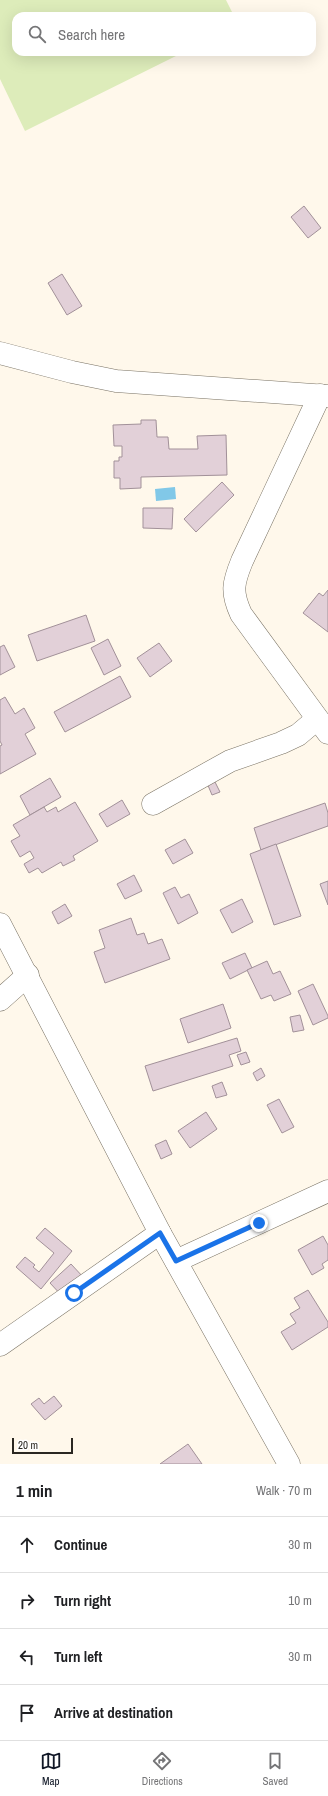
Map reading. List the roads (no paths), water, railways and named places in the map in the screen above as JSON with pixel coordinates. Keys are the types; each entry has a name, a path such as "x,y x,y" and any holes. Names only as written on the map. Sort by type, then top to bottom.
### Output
{"street":[{"path":"0,353 72,372 116,381 324,396 234,579 236,602 240,614 323,726 298,734 281,743 230,761 153,804"},
{"path":"0,924 28,975 160,1233 289,1464"},
{"path":"0,1000 28,975"},
{"path":"176,1261 328,1191"},
{"path":"0,1345 160,1233"}],"water":[{"path":"175,487 176,499 156,501 155,489"}]}
